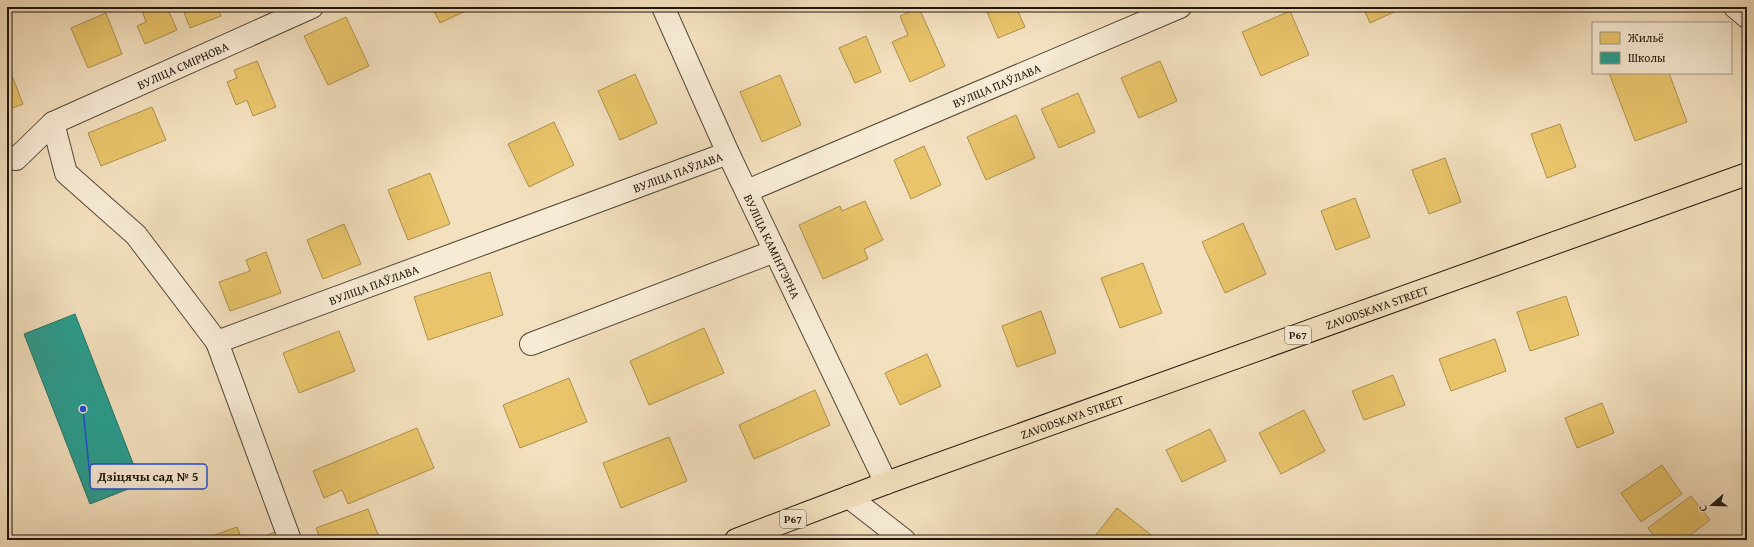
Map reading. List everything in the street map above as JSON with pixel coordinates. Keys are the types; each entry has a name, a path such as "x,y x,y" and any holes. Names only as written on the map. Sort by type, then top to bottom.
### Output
{"main road":[{"name":"ZAVODSKAYA STREET","path":"849,497 1747,174"},
{"name":"Р67","path":"736,540 849,497"}],"street":[{"name":"ВУЛІЦА СМІРНОВА","path":"53,123 312,7"},
{"name":"ВУЛІЦА КАМІНТЭРНА","path":"663,7 728,153 886,483"},
{"name":"ВУЛІЦА ПАЎЛАВА","path":"747,191 1180,7"},
{"path":"1735,7 1747,17"},
{"path":"7,156 16,159 53,123 66,173 136,235 217,342 290,540"},
{"name":"ВУЛІЦА ПАЎЛАВА","path":"217,342 728,153"},
{"path":"530,344 775,251"},
{"path":"849,497 904,540"}],"building: Жильё":[{"path":"167,7 177,30 145,44 137,26 146,22 141,8"},
{"path":"182,7 218,7 221,16 190,28"},
{"path":"432,7 474,7 440,23"},
{"path":"985,7 1016,7 1025,27 998,38"},
{"path":"1363,7 1405,7 1370,23"},
{"path":"919,8 945,66 910,82 892,42 908,35 900,16"},
{"path":"1290,11 1309,55 1261,76 1242,32"},
{"path":"106,13 122,54 88,68 71,28"},
{"path":"346,17 369,66 328,85 304,36"},
{"path":"866,36 881,72 855,83 839,48"},
{"path":"257,61 276,107 253,116 247,100 236,105 227,82 237,78 234,70"},
{"path":"1160,61 1177,101 1139,118 1121,78"},
{"path":"7,63 23,104 7,110"},
{"path":"635,74 657,123 620,140 598,91"},
{"path":"1609,74 1669,74 1687,122 1635,141"},
{"path":"780,75 801,125 762,142 740,92"},
{"path":"1078,93 1095,132 1059,148 1041,109"},
{"path":"152,107 166,140 101,166 88,133"},
{"path":"1016,115 1035,158 986,180 967,137"},
{"path":"554,122 574,165 529,187 508,144"},
{"path":"1560,124 1576,167 1547,178 1531,134"},
{"path":"924,146 941,185 911,199 894,160"},
{"path":"1445,158 1461,202 1429,214 1412,170"},
{"path":"430,173 450,224 408,240 388,190"},
{"path":"1355,198 1370,237 1336,250 1321,211"},
{"path":"865,201 883,240 864,249 868,259 823,279 799,225 840,206 842,211"},
{"path":"1243,223 1266,274 1225,293 1202,242"},
{"path":"344,224 361,264 323,279 307,240"},
{"path":"266,252 281,293 230,311 219,282 250,271 246,260"},
{"path":"1143,263 1162,313 1120,328 1101,278"},
{"path":"490,272 503,315 428,340 414,297"},
{"path":"1566,296 1579,335 1530,351 1517,312"},
{"path":"1041,311 1056,353 1017,367 1002,326"},
{"path":"704,328 724,373 649,405 630,361"},
{"path":"339,331 355,371 299,393 283,353"},
{"path":"1495,339 1506,371 1451,391 1439,359"},
{"path":"927,354 941,386 900,405 885,373"},
{"path":"1393,375 1405,405 1364,420 1352,391"},
{"path":"569,378 587,422 520,448 503,405"},
{"path":"815,390 830,425 754,459 739,425"},
{"path":"1602,403 1614,433 1577,448 1565,418"},
{"path":"1304,410 1325,451 1281,474 1259,433"},
{"path":"417,428 434,468 348,504 342,490 324,498 313,471"},
{"path":"1210,429 1226,461 1182,482 1166,450"},
{"path":"669,437 687,481 621,508 603,463"},
{"path":"1662,465 1682,494 1641,522 1621,493"},
{"path":"1691,496 1710,520 1684,540 1657,540 1648,528"},
{"path":"1117,508 1155,538 1154,540 1100,540 1095,536"},
{"path":"368,509 380,540 321,540 316,528"},
{"path":"237,527 242,540 201,540"},
{"path":"275,532 278,540 254,540"}],"building: Школы":[{"path":"75,314 141,484 90,504 24,334"}],"place":[{"name":"Дзіцячы сад № 5","path":"83,409"}]}
